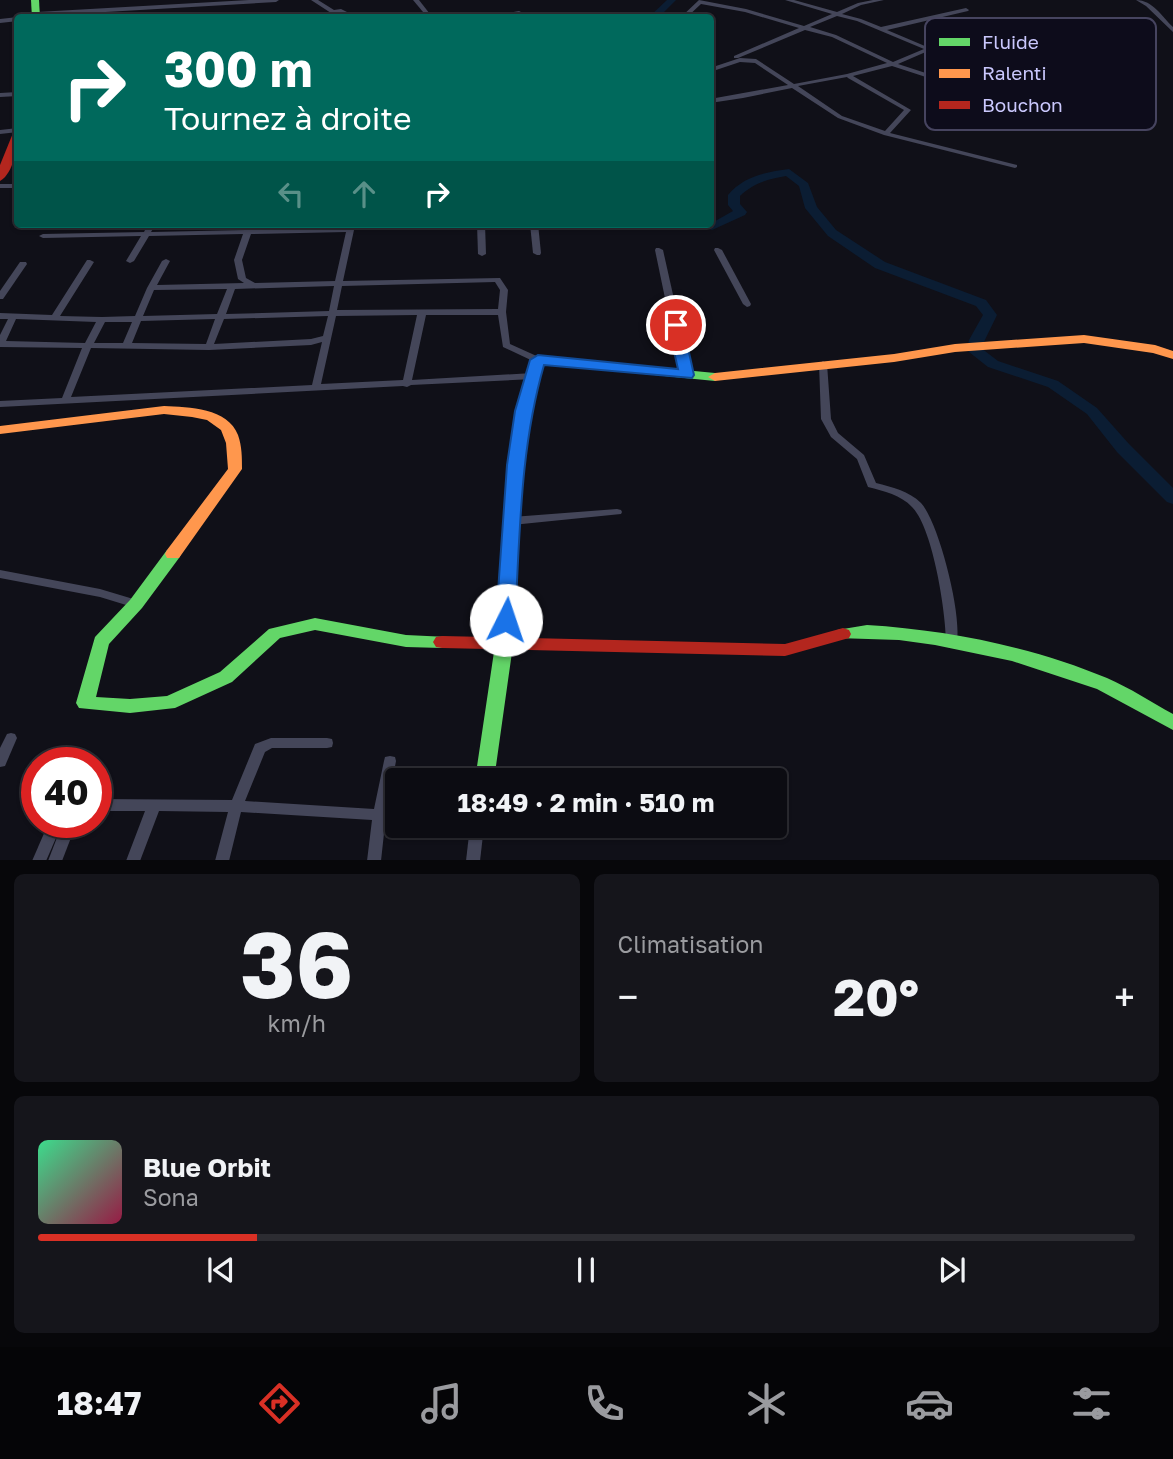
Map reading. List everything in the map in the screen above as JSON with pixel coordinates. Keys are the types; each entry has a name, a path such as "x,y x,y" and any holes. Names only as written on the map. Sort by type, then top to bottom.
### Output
{"street":[{"path":"34,13 276,0"},
{"path":"314,0 333,12 339,10 348,14"},
{"path":"416,0 428,14"},
{"path":"788,0 840,13 925,49"},
{"path":"714,68 803,27 860,4 881,0"},
{"path":"1139,0 1150,5 1153,12 1173,30"},
{"path":"686,14 701,1 746,11 844,41 895,65 925,75"},
{"path":"930,18 965,10"},
{"path":"512,14 520,13"},
{"path":"882,29 925,19"},
{"path":"714,101 746,98 792,86 850,77 895,65 925,51"},
{"path":"714,69 750,59 761,63 840,117 886,134 1014,166"},
{"path":"850,77 908,110 886,134"},
{"path":"0,178 14,142"},
{"path":"130,261 150,228"},
{"path":"250,228 238,260 242,279 252,286"},
{"path":"481,228 482,254"},
{"path":"534,228 537,253"},
{"path":"43,236 350,230 316,388"},
{"path":"659,250 686,375"},
{"path":"718,250 747,303"},
{"path":"127,344 150,288 166,261"},
{"path":"56,316 90,262"},
{"path":"0,297 23,264"},
{"path":"150,288 497,280 504,290 502,312 506,345 538,360 686,375 719,377 974,347 1084,339 1155,349 1173,355"},
{"path":"209,346 232,286"},
{"path":"407,384 422,312"},
{"path":"0,316 56,316 102,320 333,313 502,312"},
{"path":"13,317 0,344 209,346 311,342 327,338"},
{"path":"65,401 88,345 102,320"},
{"path":"486,768 504,645 517,452 523,411 538,360"},
{"path":"823,364 823,405 834,435 861,457 872,485 895,490 919,508 935,549 954,624 953,642"},
{"path":"0,404 533,376"},
{"path":"1,432 174,410 222,422 231,433 235,469 136,604 102,642 85,703 130,706 169,703 226,677 275,633 315,624 406,641 785,650 862,630 953,642 1040,663 1102,684 1173,723"},
{"path":"512,521 617,512"},
{"path":"0,574 100,593 136,604"},
{"path":"0,762 11,738"},
{"path":"222,860 236,806 260,748 271,743 327,743"},
{"path":"374,860 379,815 390,761"},
{"path":"112,805 236,806 379,815"},
{"path":"133,860 153,806"},
{"path":"39,860 49,838"},
{"path":"55,860 64,838"},
{"path":"473,860 476,838"}],"waterway":[{"path":"656,14 672,0"},
{"path":"714,225 741,212 734,205 734,195 746,185 766,176 789,172 804,185 811,208 832,233 880,265 981,303 990,315 974,349 993,364 1053,384 1092,411 1123,448 1173,498"}],"traffic: fast":[{"path":"35,0 36,14"},
{"path":"486,768 504,645 515,465 523,411 538,360 715,377"},
{"path":"173,554 136,604 101,642 85,703 130,706 169,703 226,677 275,633 315,624 406,641 442,642"},
{"path":"843,634 867,632 935,638 1012,655 1103,684 1173,723"}],"traffic: slow":[{"path":"715,377 894,358 955,348 1084,339 1155,349 1173,355"},
{"path":"0,430 164,410 202,414 227,427 234,447 235,469 173,554"}],"traffic: jam":[{"path":"0,178 14,143"},
{"path":"442,642 785,650 843,634"}],"route":[{"path":"506,620 515,465 523,411 538,360 686,375 676,325"}]}
